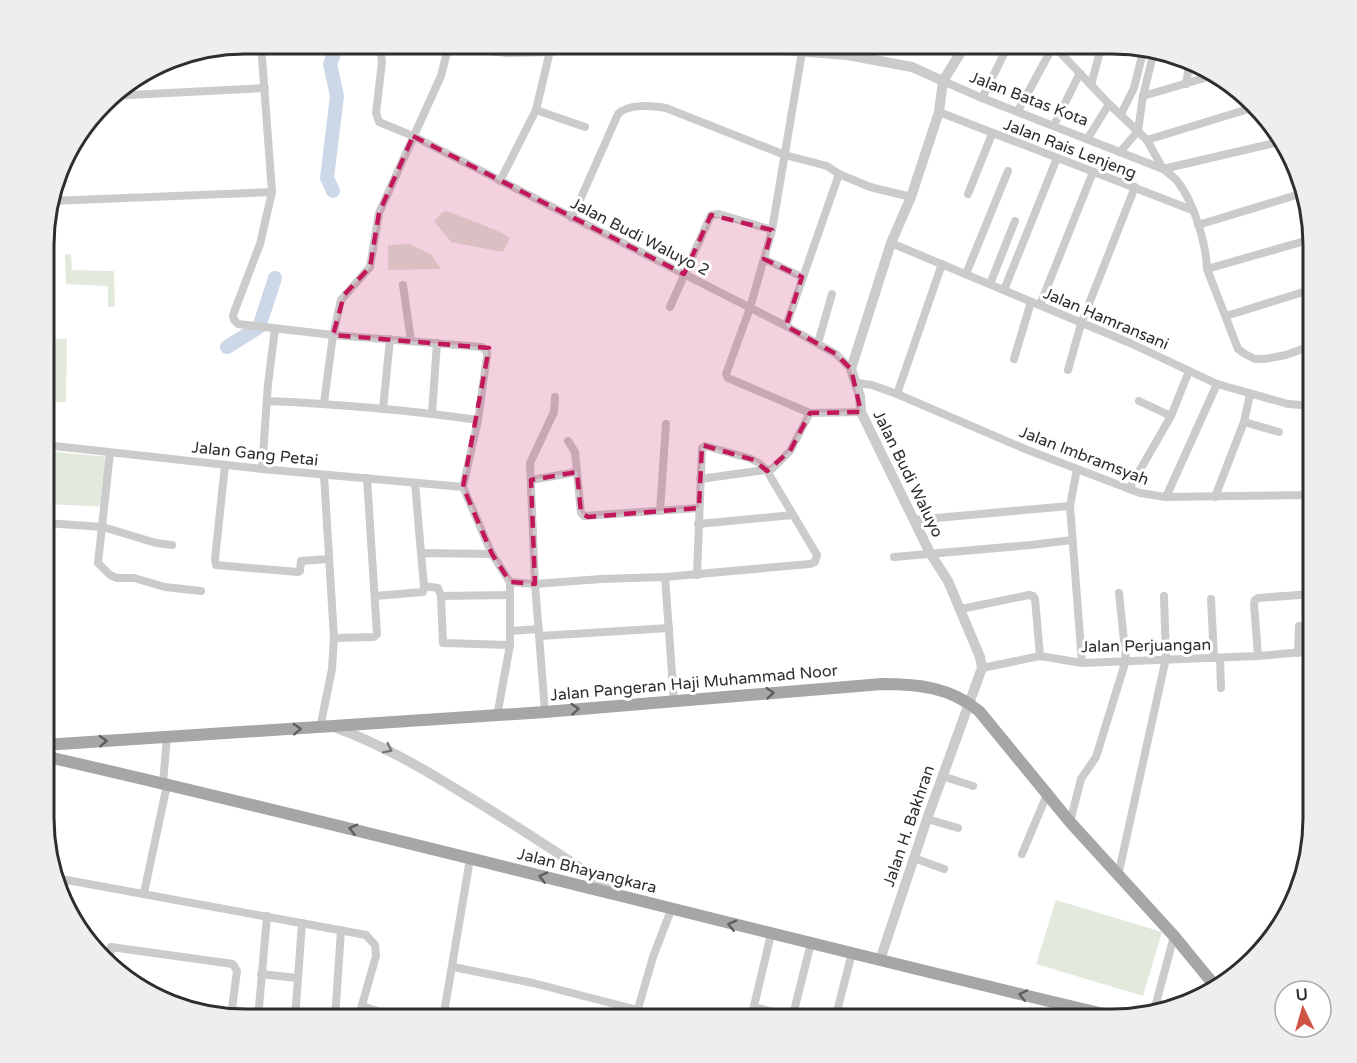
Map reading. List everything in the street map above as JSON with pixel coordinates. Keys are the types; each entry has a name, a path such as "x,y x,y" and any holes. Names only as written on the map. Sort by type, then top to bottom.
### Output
{"main road":[{"name":"Jalan Pangeran Haji Muhammad Noor","path":"54,744 497,716 892,684 913,684 936,688 969,702 979,711 1048,792 1070,822 1174,936 1211,981"},
{"name":"Jalan Bhayangkara","path":"54,758 1084,1009"}],"street":[{"path":"262,54 272,192 260,244 233,318 238,324 275,329 482,347 487,352 478,420 463,487 492,554 510,582 510,645 497,716"},
{"name":"Jalan Budi Waluyo 2","path":"381,54 376,113 379,122 413,136 786,326 836,354 851,369"},
{"path":"324,403 333,335 344,295 370,267 379,213 441,76 446,54"},
{"path":"500,181 537,110 549,54"},
{"path":"803,54 772,230 750,308 726,372 728,378 810,413 861,412"},
{"name":"Jalan Batas Kota","path":"864,54 912,67 982,98 1163,169 1178,181 1192,210 1207,255 1207,269 1238,349 1255,359 1275,358 1303,348"},
{"path":"851,369 891,243 911,197 939,112 943,81 960,54"},
{"path":"982,98 1004,54"},
{"path":"1018,111 1049,54"},
{"path":"1064,54 1109,104 1148,139 1163,169 1273,143"},
{"path":"1091,85 1099,54"},
{"path":"1121,114 1134,88 1142,57"},
{"path":"1120,153 1138,128 1152,59"},
{"path":"1186,84 1188,70"},
{"path":"1054,125 1080,73"},
{"path":"1143,96 1204,78"},
{"path":"126,95 265,88"},
{"path":"1088,138 1109,104"},
{"path":"572,218 618,114 624,109 653,106 666,108 785,155 822,164 870,187 911,197"},
{"path":"537,110 585,127"},
{"path":"1148,139 1247,110"},
{"name":"Jalan Rais Lenjeng","path":"939,112 1192,210"},
{"path":"968,194 992,134"},
{"path":"1005,290 1057,158"},
{"path":"966,274 1008,171"},
{"path":"1040,305 1093,172"},
{"path":"786,326 839,174"},
{"path":"1068,370 1081,324 1135,188"},
{"path":"60,201 272,192"},
{"path":"1198,225 1296,195"},
{"path":"670,307 711,216 719,214 772,230"},
{"path":"990,284 1015,221"},
{"path":"1207,269 1303,242"},
{"name":"Jalan Hamransani","path":"891,243 1138,347 1217,384 1288,404 1303,405"},
{"path":"764,260 802,277"},
{"path":"897,394 942,264"},
{"path":"403,285 411,341"},
{"path":"1226,316 1303,292"},
{"path":"819,344 832,294"},
{"path":"1014,359 1031,302"},
{"path":"262,469 275,329"},
{"path":"383,409 390,339"},
{"path":"432,413 437,343"},
{"name":"Jalan Budi Waluyo","path":"851,369 857,383 861,412 913,520 948,581 980,657 982,668"},
{"path":"1128,489 1171,416 1189,371"},
{"name":"Jalan Imbramsyah","path":"857,383 865,383 897,394 1128,489 1166,497 1303,495"},
{"path":"1166,497 1217,384"},
{"path":"1215,497 1244,422 1250,394"},
{"path":"545,712 535,584 530,463 554,412 555,397"},
{"path":"267,401 324,403 432,413 478,420"},
{"path":"1140,401 1171,416"},
{"path":"700,479 767,471 777,466 790,451 810,413"},
{"path":"1244,422 1279,432"},
{"path":"660,511 666,424"},
{"path":"568,441 575,452 581,513 584,516 699,508"},
{"name":"Jalan Gang Petai","path":"54,446 262,469 463,487"},
{"path":"510,582 535,584 697,575 815,562 817,555 767,471 759,463 749,458 705,446 702,448 700,479 697,575"},
{"path":"110,453 98,563 110,575 122,579 138,579 165,587 201,591"},
{"path":"225,465 216,565 299,572 301,561 328,559"},
{"path":"1077,469 1070,506 1082,663"},
{"path":"531,480 577,472"},
{"path":"320,728 332,669 334,638 324,475"},
{"path":"334,638 377,636 367,478"},
{"path":"375,596 424,591 415,483"},
{"path":"913,520 1070,506"},
{"path":"698,524 793,515"},
{"path":"54,524 103,527 156,543 172,545"},
{"path":"894,557 1072,540"},
{"path":"421,553 492,554"},
{"path":"665,577 675,701"},
{"path":"424,585 438,588 441,596 443,643 510,645"},
{"path":"1070,822 1081,779 1096,757 1126,660 1119,593"},
{"path":"441,596 510,595"},
{"path":"1258,656 1255,600 1303,595"},
{"path":"961,609 1033,596 1040,656"},
{"path":"1118,876 1166,658 1164,596"},
{"path":"1211,600 1221,688"},
{"path":"1298,653 1299,626"},
{"path":"510,631 669,628"},
{"name":"Jalan Perjuangan","path":"982,668 1040,656 1082,663 1303,652"},
{"path":"969,702 982,668"},
{"name":"Jalan H. Bakhran","path":"880,960 969,702"},
{"path":"368,739 368,729 372,724"},
{"path":"334,727 368,739 402,756 517,825 625,898"},
{"path":"144,893 165,784 167,737"},
{"path":"942,777 973,786"},
{"path":"1022,854 1048,792"},
{"path":"927,819 958,828"},
{"path":"914,858 945,869"},
{"path":"445,1009 470,859"},
{"path":"573,885 584,883 586,879 584,870"},
{"path":"65,880 366,935 375,947 374,965 362,1009"},
{"path":"638,1009 653,957 671,910"},
{"path":"258,1009 267,916"},
{"path":"295,1009 302,923"},
{"path":"336,1009 341,930"},
{"path":"761,1009 754,1007 771,934"},
{"path":"1156,1003 1174,936"},
{"path":"797,1009 811,943"},
{"path":"110,953 111,947 233,964 237,971 232,1009"},
{"path":"838,1009 852,953"},
{"path":"453,968 532,983 634,1009"},
{"path":"261,974 297,978"},
{"path":"363,1006 371,1009"}],"highlighted area":[{"path":"413,136 684,274 711,215 772,230 764,259 802,277 786,326 836,354 851,369 861,412 810,413 790,451 767,471 754,460 702,445 699,508 588,517 581,513 577,472 531,480 535,584 510,582 492,554 463,487 489,348 333,335 344,295 370,267 379,213"}],"shaded area":[{"path":"447,211 510,238 503,252 451,242 434,221"},
{"path":"409,244 431,254 441,269 388,270 388,245"},
{"path":"65,254 71,254 72,270 114,271 115,307 108,307 108,286 66,284"},
{"path":"54,338 67,339 66,402 54,402"},
{"path":"54,452 109,457 106,507 54,504"},
{"path":"1056,900 1162,932 1143,996 1036,964"}],"waterway":[{"path":"333,191 327,178 337,96 330,64 334,54"},
{"path":"227,347 259,327 275,278"}]}
